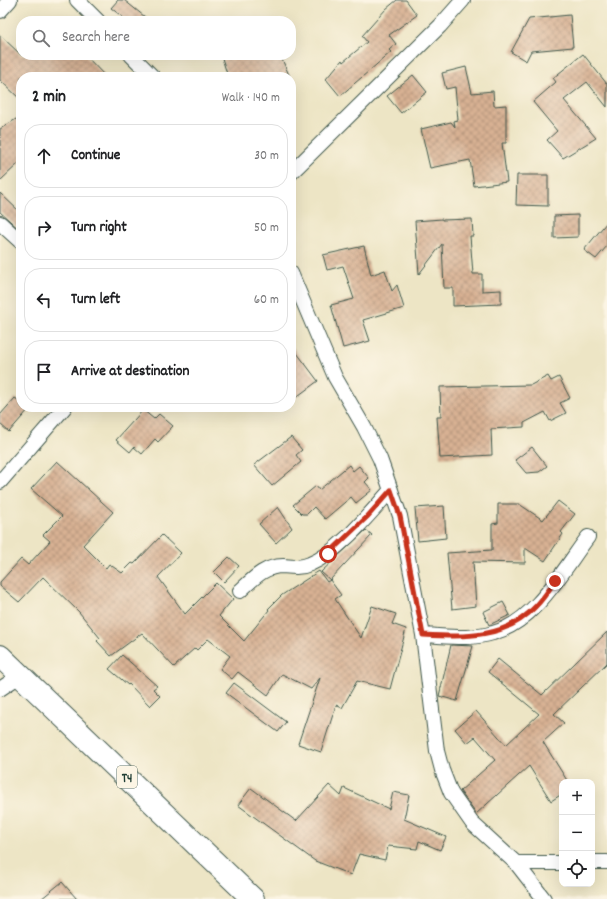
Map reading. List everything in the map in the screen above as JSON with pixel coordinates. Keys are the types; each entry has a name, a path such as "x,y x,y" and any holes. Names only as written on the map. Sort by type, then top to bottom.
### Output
{"highway":[{"name":"T4","path":"0,656 253,899"}],"street":[{"path":"0,11 10,0"},
{"path":"77,0 93,16"},
{"path":"296,168 440,26 464,0"},
{"path":"136,60 148,72"},
{"path":"0,223 16,237"},
{"path":"296,285 335,377 364,427 391,490 400,516 423,635 437,751 442,770 451,793 472,823 516,864 544,899"},
{"path":"0,482 61,412"},
{"path":"240,591 257,574 269,568 282,566 299,568 328,554 367,517 391,490"},
{"path":"423,635 461,637 493,633 519,622 537,606 588,537"},
{"path":"0,689 21,675"},
{"path":"595,862 607,862"},
{"path":"516,864 559,863"}],"building":[{"path":"118,0 124,0 144,16 121,16 111,8"},
{"path":"397,0 406,0 417,15 389,35 396,44 389,50 391,52 340,96 326,79 342,60 343,62 367,42 362,36 386,9"},
{"path":"570,15 573,47 531,51 526,61 511,52 529,19"},
{"path":"0,35 16,50 16,60 90,60 101,72 16,72 16,95 0,80"},
{"path":"583,54 607,84 607,107 587,82 564,100 596,138 563,158 547,140 557,131 533,102 556,82 553,78"},
{"path":"223,60 282,60 288,72 226,72"},
{"path":"466,67 472,93 493,91 494,106 506,105 506,143 502,143 507,182 474,186 470,160 430,168 421,129 451,122 455,127 454,121 458,120 455,87 446,89 442,73"},
{"path":"413,75 427,92 401,113 387,96"},
{"path":"16,119 16,166 0,181 0,129"},
{"path":"517,175 548,175 548,206 516,205"},
{"path":"0,193 16,208 16,226 0,212"},
{"path":"578,215 578,237 554,238 554,216"},
{"path":"472,219 473,236 470,236 473,274 482,274 482,291 501,290 501,304 453,306 453,288 444,288 442,244 419,274 415,221"},
{"path":"607,222 607,246 596,259 584,250"},
{"path":"364,246 371,275 385,270 392,291 397,285 404,308 363,320 370,341 343,348 331,305 354,299 343,266 327,270 323,255"},
{"path":"296,352 318,381 296,397"},
{"path":"548,376 551,381 559,377 570,398 560,403 566,413 550,421 545,412 524,423 524,427 491,429 492,455 440,458 437,417 441,417 440,387 531,385"},
{"path":"15,398 16,412 26,412 9,432 0,424 0,415"},
{"path":"141,412 145,412 154,419 159,414 173,426 158,442 155,439 142,454 134,447 130,452 116,440"},
{"path":"291,437 302,450 296,455 301,462 272,486 254,465"},
{"path":"532,447 547,466 539,472 526,473 515,460"},
{"path":"57,461 113,512 83,545 106,568 109,564 122,573 132,563 134,564 162,535 181,553 158,577 185,614 216,583 233,599 219,616 244,641 269,610 268,609 282,595 319,571 327,582 330,580 341,595 335,599 361,638 372,606 396,614 392,624 406,629 390,689 357,681 342,708 336,705 321,752 298,744 320,678 311,689 282,674 268,695 238,672 232,679 220,669 230,656 208,639 197,650 195,648 174,667 142,633 111,656 97,641 100,638 79,612 43,577 19,602 0,586 0,582 21,559 28,565 50,541 43,535 62,516 31,489"},
{"path":"349,465 353,471 359,466 369,478 365,482 372,490 356,503 351,497 325,519 314,507 307,514 302,514 293,505 316,486 319,490"},
{"path":"558,501 575,514 561,532 563,534 545,561 525,548 525,563 473,562 476,606 452,609 447,553 492,550 492,524 498,523 498,504 519,504 543,520"},
{"path":"444,506 446,538 418,541 415,508"},
{"path":"278,507 292,528 276,543 259,524"},
{"path":"366,530 372,535 330,580 321,572"},
{"path":"229,557 239,566 224,582 214,572"},
{"path":"503,602 510,615 489,625 483,612"},
{"path":"607,632 607,663 554,714 564,723 543,742 566,779 559,779 559,796 551,801 529,766 476,814 460,791 495,760 475,737 467,743 455,729 476,711 506,745 539,714 488,672 498,659 542,695"},
{"path":"451,645 473,646 457,701 439,696"},
{"path":"122,655 157,686 153,689 160,696 150,706 129,684 128,685 109,669"},
{"path":"234,683 286,722 278,732 226,693"},
{"path":"329,785 341,796 344,788 389,809 393,792 409,795 404,819 446,837 440,850 419,841 417,849 388,846 385,860 359,854 351,875 315,861 238,805 251,788 296,821"},
{"path":"62,882 77,899 41,899"}],"route":[{"path":"328,554 367,517 391,490 400,516 423,635 461,637 493,633 519,622 537,606 555,581"}]}
